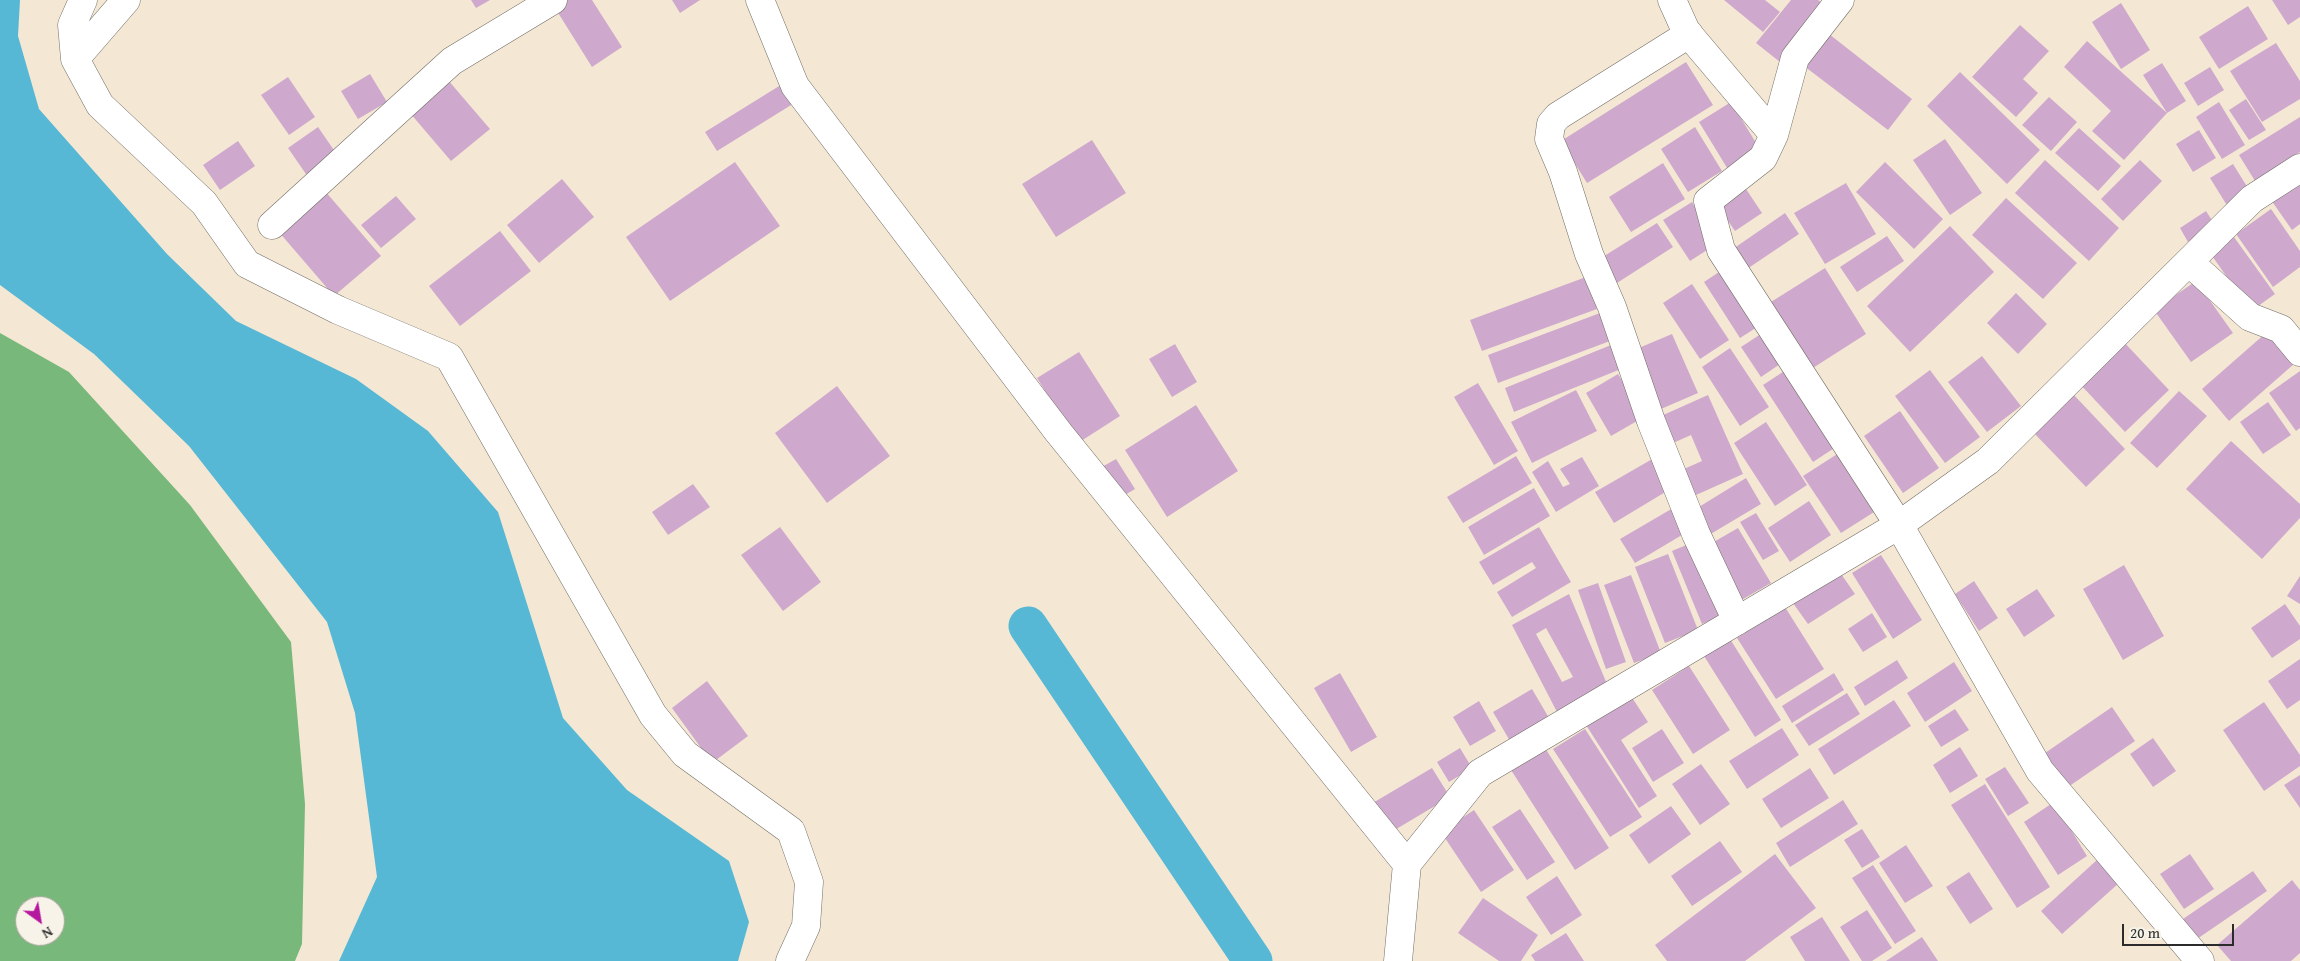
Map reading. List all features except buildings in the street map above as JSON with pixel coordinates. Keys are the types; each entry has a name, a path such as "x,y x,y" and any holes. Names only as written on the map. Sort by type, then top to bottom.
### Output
{"street":[{"path":"83,0 72,25 75,59 100,105 204,203 247,264 338,310 449,357 653,715 685,754 791,831 810,882 806,926 790,961"},
{"path":"75,59 126,0"},
{"path":"272,225 452,61 553,0"},
{"path":"760,0 795,86 1059,433 1407,864"},
{"path":"1672,0 1689,34 1774,134"},
{"path":"1840,0 1795,58 1774,134 1763,158 1708,201 1721,250 1899,525 2040,771 2200,961"},
{"path":"1689,34 1558,116 1551,124 1549,139 1563,172 1589,254 1612,307 1651,422 1696,534 1737,622"},
{"path":"1398,961 1407,864 1480,774 1899,525 1988,461 2252,199 2300,168"},
{"path":"2189,262 2250,317 2281,329 2300,352"}],"green space":[{"path":"0,333 69,372 190,505 291,642 305,804 302,944 295,961 0,961"}],"water":[{"path":"0,0 20,0 18,36 39,109 167,254 236,321 356,379 428,431 498,512 563,718 627,790 729,861 749,922 738,961 339,961 377,877 355,713 327,622 189,446 94,354 0,285"}],"waterway":[{"path":"1028,626 1253,961"}]}
